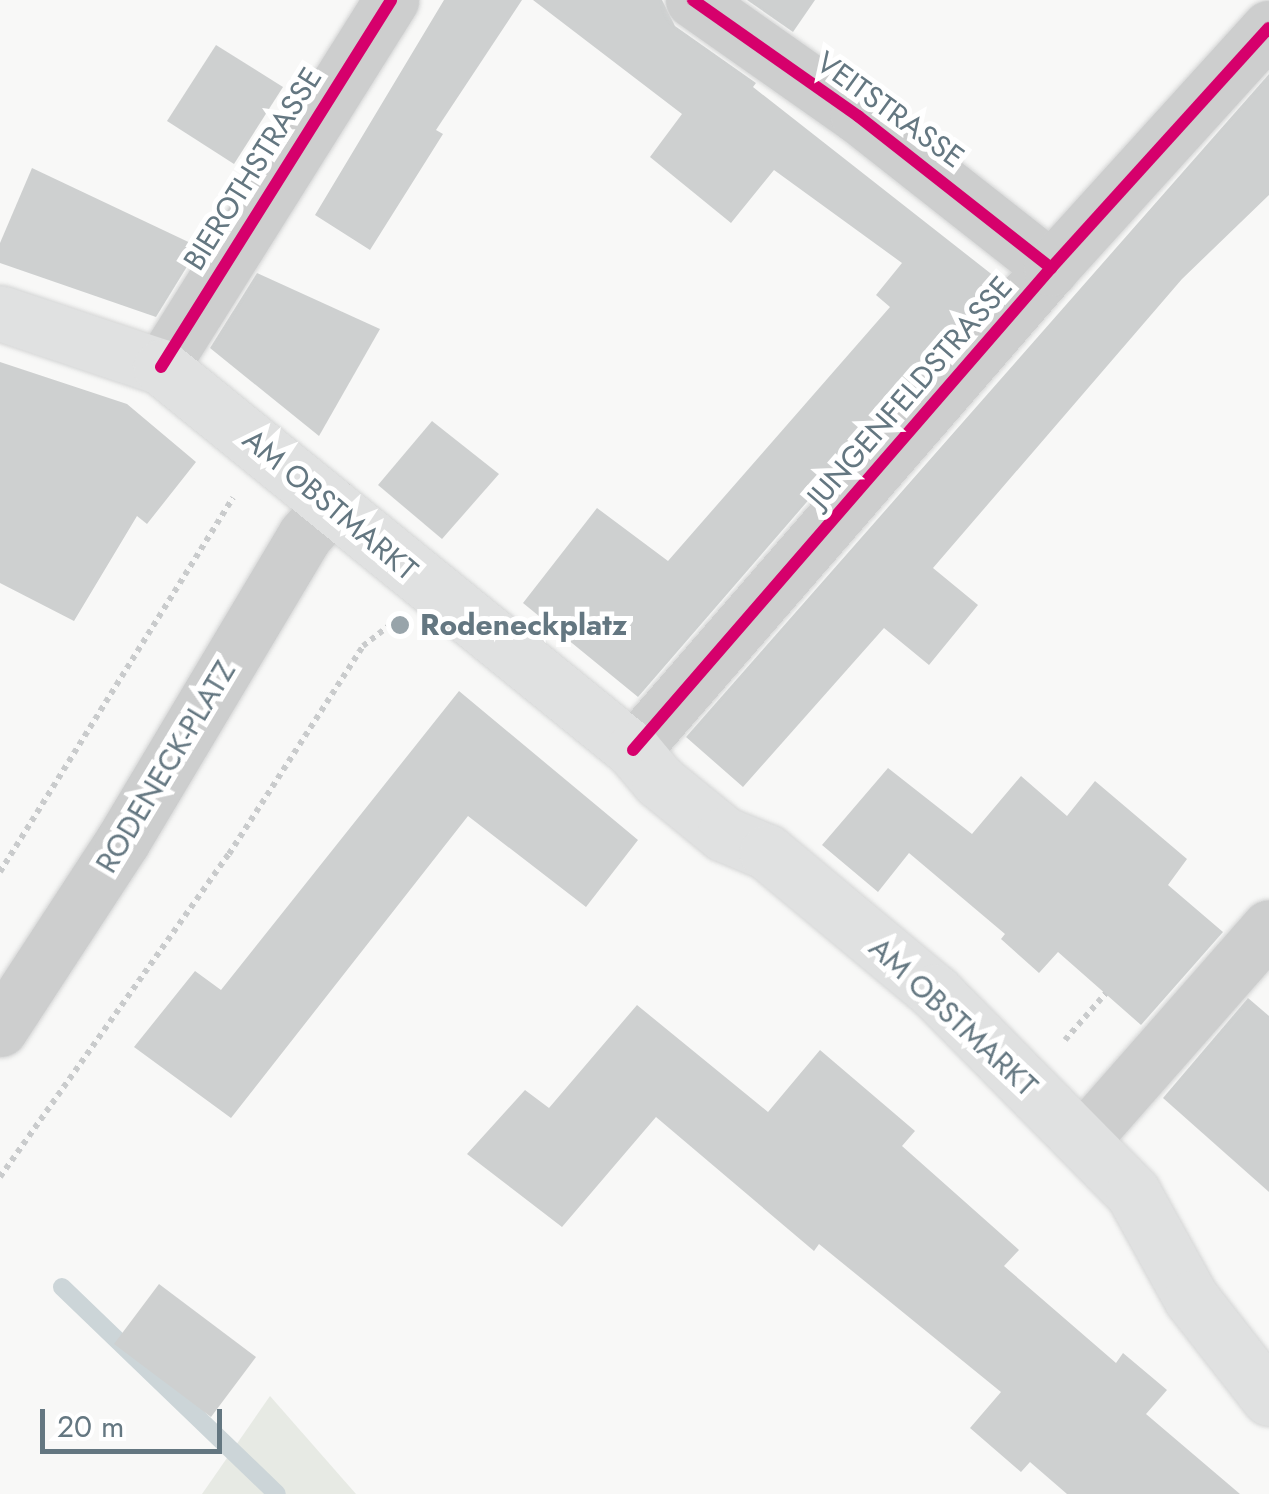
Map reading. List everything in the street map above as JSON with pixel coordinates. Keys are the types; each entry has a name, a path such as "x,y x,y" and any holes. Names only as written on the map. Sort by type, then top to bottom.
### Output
{"main road":[{"name":"AM OBSTMARKT","path":"0,313 161,367 634,750 659,781 724,834 767,852 935,992 1133,1193 1191,1298 1269,1398"}],"street":[{"name":"BIEROTHSTRASSE","path":"161,367 390,0"},
{"name":"VEITSTRASSE","path":"693,0 858,116 1051,268"},
{"name":"JUNGENFELDSTRASSE","path":"634,750 1051,268 1269,28"},
{"name":"RODENECK-PLATZ","path":"0,1029 122,842 305,535 332,504"},
{"path":"1082,1140 1269,927"}],"path":[{"path":"0,872 242,484"},
{"path":"0,1177 229,854 363,646 394,622"},
{"path":"1060,1047 1106,993"}],"shaded area":[{"path":"270,1396 356,1494 202,1494"}],"building":[{"path":"444,0 522,0 436,130 443,134 370,250 315,215"},
{"path":"533,0 662,0 675,26 756,83 753,87 999,280 638,697 523,603 597,508 668,561 890,307 876,295 902,263 774,170 731,223 650,157 682,114"},
{"path":"747,0 815,0 793,32"},
{"path":"216,45 283,87 234,164 167,121"},
{"path":"1269,74 1269,195 1182,279 933,568 978,605 929,665 884,628 743,787 686,737"},
{"path":"32,168 199,247 156,317 0,263 0,243"},
{"path":"257,273 380,329 319,436 210,348"},
{"path":"0,362 127,404 196,462 147,524 137,516 74,621 0,583"},
{"path":"432,421 499,474 442,539 378,485"},
{"path":"459,691 638,840 586,907 468,816 231,1118 134,1047 195,971 221,990"},
{"path":"888,768 972,834 1021,776 1067,816 1095,781 1187,859 1168,885 1223,932 1141,1025 1058,952 1039,973 1001,939 1005,934 909,853 878,892 822,845"},
{"path":"1248,998 1269,1016 1269,1192 1163,1098"},
{"path":"637,1005 768,1112 820,1050 915,1131 902,1146 1019,1250 1004,1266 1116,1363 1123,1353 1167,1390 1146,1414 1240,1494 1067,1494 1030,1462 1021,1472 970,1428 1001,1392 819,1244 814,1251 656,1117 562,1227 467,1154 525,1090 549,1108"},
{"path":"159,1284 256,1357 211,1417 114,1344"}],"waterway":[{"path":"62,1287 277,1494"}],"cycle path":[{"path":"161,367 391,0"},
{"path":"693,0 858,116 1051,268"},
{"path":"633,750 1051,268 1269,28"}],"place":[{"name":"Rodeneckplatz","path":"400,625"}]}
